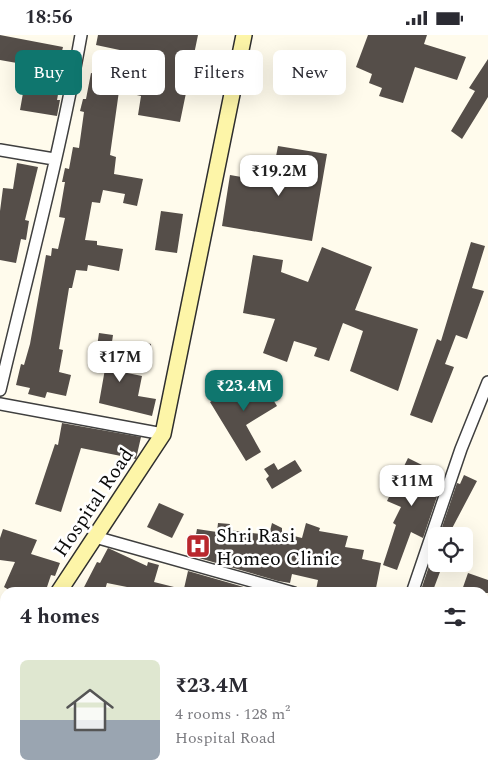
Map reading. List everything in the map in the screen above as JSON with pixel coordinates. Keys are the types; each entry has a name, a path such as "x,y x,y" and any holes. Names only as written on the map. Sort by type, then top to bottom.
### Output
{"main road":[{"path":"163,434 244,35"},
{"name":"Hospital Road","path":"62,587 163,434"}],"street":[{"path":"0,390 54,159 67,118 82,35"},
{"path":"0,150 54,159"},
{"path":"414,587 461,449 488,382"},
{"path":"0,404 163,434"},
{"path":"95,537 273,587"}],"building":[{"path":"0,35 63,47 62,50 15,50 15,63 0,60"},
{"path":"98,35 198,35 195,50 175,50 175,95 186,95 180,122 138,115 141,96 137,95 165,95 165,50 120,50 96,45"},
{"path":"368,35 427,35 424,44 466,57 457,80 415,67 403,103 379,96 382,88 369,83 372,74 356,67"},
{"path":"488,59 488,97 462,139 451,131 475,91 469,88"},
{"path":"91,73 92,95 118,95 110,155 116,157 114,174 143,179 137,206 123,203 125,194 103,190 100,203 92,202 85,240 97,241 97,245 123,249 119,271 88,265 87,271 76,270 72,288 69,288 59,349 63,350 59,372 71,375 66,396 47,392 45,398 28,394 30,388 16,385 21,364 24,365 30,344 46,255 51,256 52,248 58,249 65,218 59,217 65,182 62,182 65,168 69,169 73,147 79,148 84,112 80,111 83,99 86,99"},
{"path":"23,95 58,95 57,100 60,100 57,116 20,110"},
{"path":"278,146 327,154 312,241 222,226 230,175 271,182"},
{"path":"17,163 38,167 25,220 29,221 26,240 21,239 16,263 0,260 0,211 3,188 13,189"},
{"path":"161,211 183,214 177,253 155,250"},
{"path":"471,242 485,246 472,288 484,291 467,339 456,335 445,364 454,367 432,423 410,415 437,339 441,341"},
{"path":"322,247 372,267 355,310 418,329 398,391 350,371 363,331 343,323 329,361 314,356 317,348 294,341 287,362 263,353 275,319 243,313 253,255 283,260 281,272 308,282"},
{"path":"99,333 113,335 108,369 142,376 138,396 156,399 152,416 99,403 105,369 94,367"},
{"path":"138,341 151,344 147,367 134,365"},
{"path":"257,374 277,406 246,425 261,452 246,461 210,402"},
{"path":"62,423 141,437 136,459 81,448 61,512 35,504 55,444 58,445"},
{"path":"408,458 444,476 423,538 411,532 397,570 383,565 396,525 393,523 401,507 387,501"},
{"path":"295,460 302,471 272,489 266,479 269,476 264,469 274,463 278,470"},
{"path":"464,475 477,481 453,527 442,527 457,483 460,484"},
{"path":"159,503 184,514 172,538 147,527"},
{"path":"218,523 230,524 229,530 269,535 272,523 282,528 282,533 302,538 306,523 320,528 319,531 348,536 345,547 364,550 362,559 381,563 376,587 317,587 318,580 292,574 290,583 278,581 192,556 197,529 217,532"},
{"path":"3,529 37,540 31,554 60,563 55,576 51,575 47,587 4,587 15,562 0,560 0,538"},
{"path":"108,548 147,566 148,562 159,565 154,582 174,587 127,587 107,583 106,587 84,587 97,562 100,563"},
{"path":"428,569 428,572 440,572 434,587 422,587"},
{"path":"188,571 244,587 184,587"},
{"path":"468,573 488,580 488,587 463,587"}],"place":[{"name":"Shri Rasi Homeo Clinic","path":"198,546"}]}
